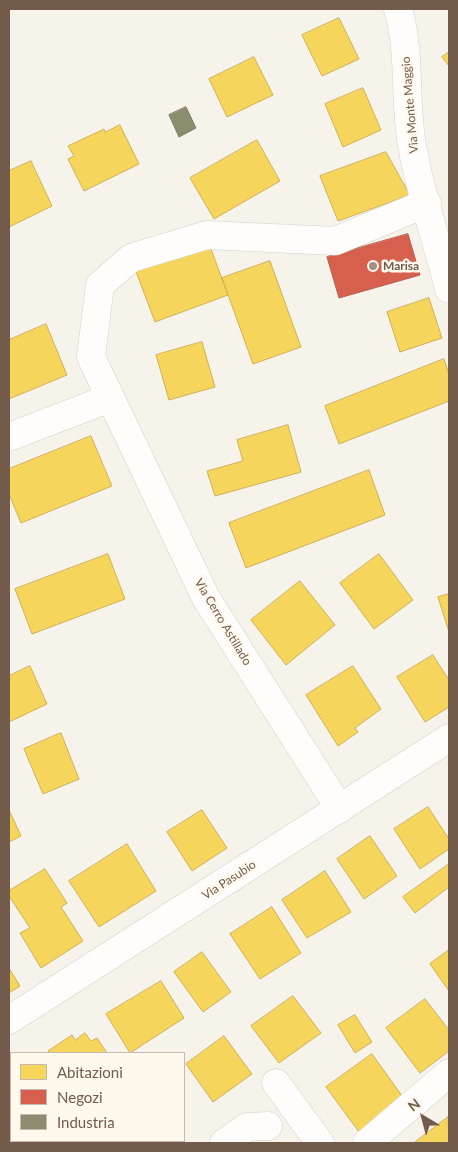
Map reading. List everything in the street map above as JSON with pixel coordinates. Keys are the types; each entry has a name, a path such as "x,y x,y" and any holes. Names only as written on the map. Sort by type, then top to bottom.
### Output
{"street":[{"name":"Via Monte Maggio","path":"398,9 402,24 406,59 411,143 449,288"},
{"name":"Via Cerro Astillado","path":"340,809 206,598 91,357 100,285 131,258 207,235 335,241 427,203"},
{"path":"9,438 110,398"},
{"name":"Via Pasubio","path":"9,1020 449,738"},
{"path":"367,1143 449,1073"},
{"path":"276,1083 320,1143"},
{"path":"224,1143 247,1128 268,1126"}],"building: Abitazioni":[{"path":"339,18 359,59 322,76 302,35"},
{"path":"449,52 449,66 442,57"},
{"path":"254,57 273,95 227,117 209,79"},
{"path":"363,88 381,130 343,147 325,104"},
{"path":"120,125 139,164 84,191 68,159 74,156 68,146 104,129 105,132"},
{"path":"257,140 280,181 214,219 190,178"},
{"path":"386,152 410,195 338,221 320,176"},
{"path":"31,161 52,206 9,227 9,171"},
{"path":"208,241 228,295 155,322 135,269"},
{"path":"270,261 301,347 253,364 222,278"},
{"path":"429,298 442,338 400,352 387,312"},
{"path":"46,324 67,375 9,399 9,340"},
{"path":"202,342 215,387 169,400 156,355"},
{"path":"444,359 449,374 449,401 339,444 325,406"},
{"path":"288,425 301,472 215,496 207,471 243,461 237,440"},
{"path":"91,436 112,486 21,523 9,494 9,469"},
{"path":"369,470 385,515 246,568 229,523"},
{"path":"108,554 125,599 32,634 15,589"},
{"path":"379,554 413,600 374,629 340,583"},
{"path":"300,581 335,625 286,665 251,620"},
{"path":"449,594 449,632 438,597"},
{"path":"433,655 449,680 449,707 425,722 397,677"},
{"path":"30,666 47,704 9,722 9,676"},
{"path":"353,666 381,709 355,728 358,732 338,746 306,695"},
{"path":"61,733 79,779 43,794 24,749"},
{"path":"428,807 449,839 449,849 420,869 394,829"},
{"path":"9,810 21,836 9,842"},
{"path":"202,810 227,848 192,871 167,832"},
{"path":"370,836 397,876 364,899 337,859"},
{"path":"127,844 156,891 99,927 69,881"},
{"path":"449,864 449,887 415,913 403,897"},
{"path":"45,869 67,903 61,907 83,941 41,968 20,933 30,928 9,896 9,891"},
{"path":"325,871 351,912 307,938 282,900"},
{"path":"272,907 301,953 260,979 230,934"},
{"path":"449,950 449,991 430,964"},
{"path":"202,952 231,992 203,1012 174,972"},
{"path":"9,968 20,986 9,993"},
{"path":"161,981 184,1018 129,1052 106,1014"},
{"path":"293,996 321,1033 279,1063 251,1026"},
{"path":"425,999 449,1030 449,1051 420,1073 386,1028"},
{"path":"355,1015 372,1042 355,1053 338,1025"},
{"path":"85,1033 91,1041 97,1038 106,1052 48,1051 72,1035 75,1040"},
{"path":"224,1036 252,1074 213,1102 186,1064"},
{"path":"372,1054 405,1100 359,1132 326,1087"},
{"path":"448,1117 449,1143 414,1143"},
{"path":"116,1142 135,1142 133,1143"}],"building: Negozi":[{"name":"Marisa","path":"408,234 420,275 339,298 327,257"}],"building: Industria":[{"path":"186,107 196,128 179,137 169,115"}],"place":[{"name":"Marisa","path":"373,266"}]}
